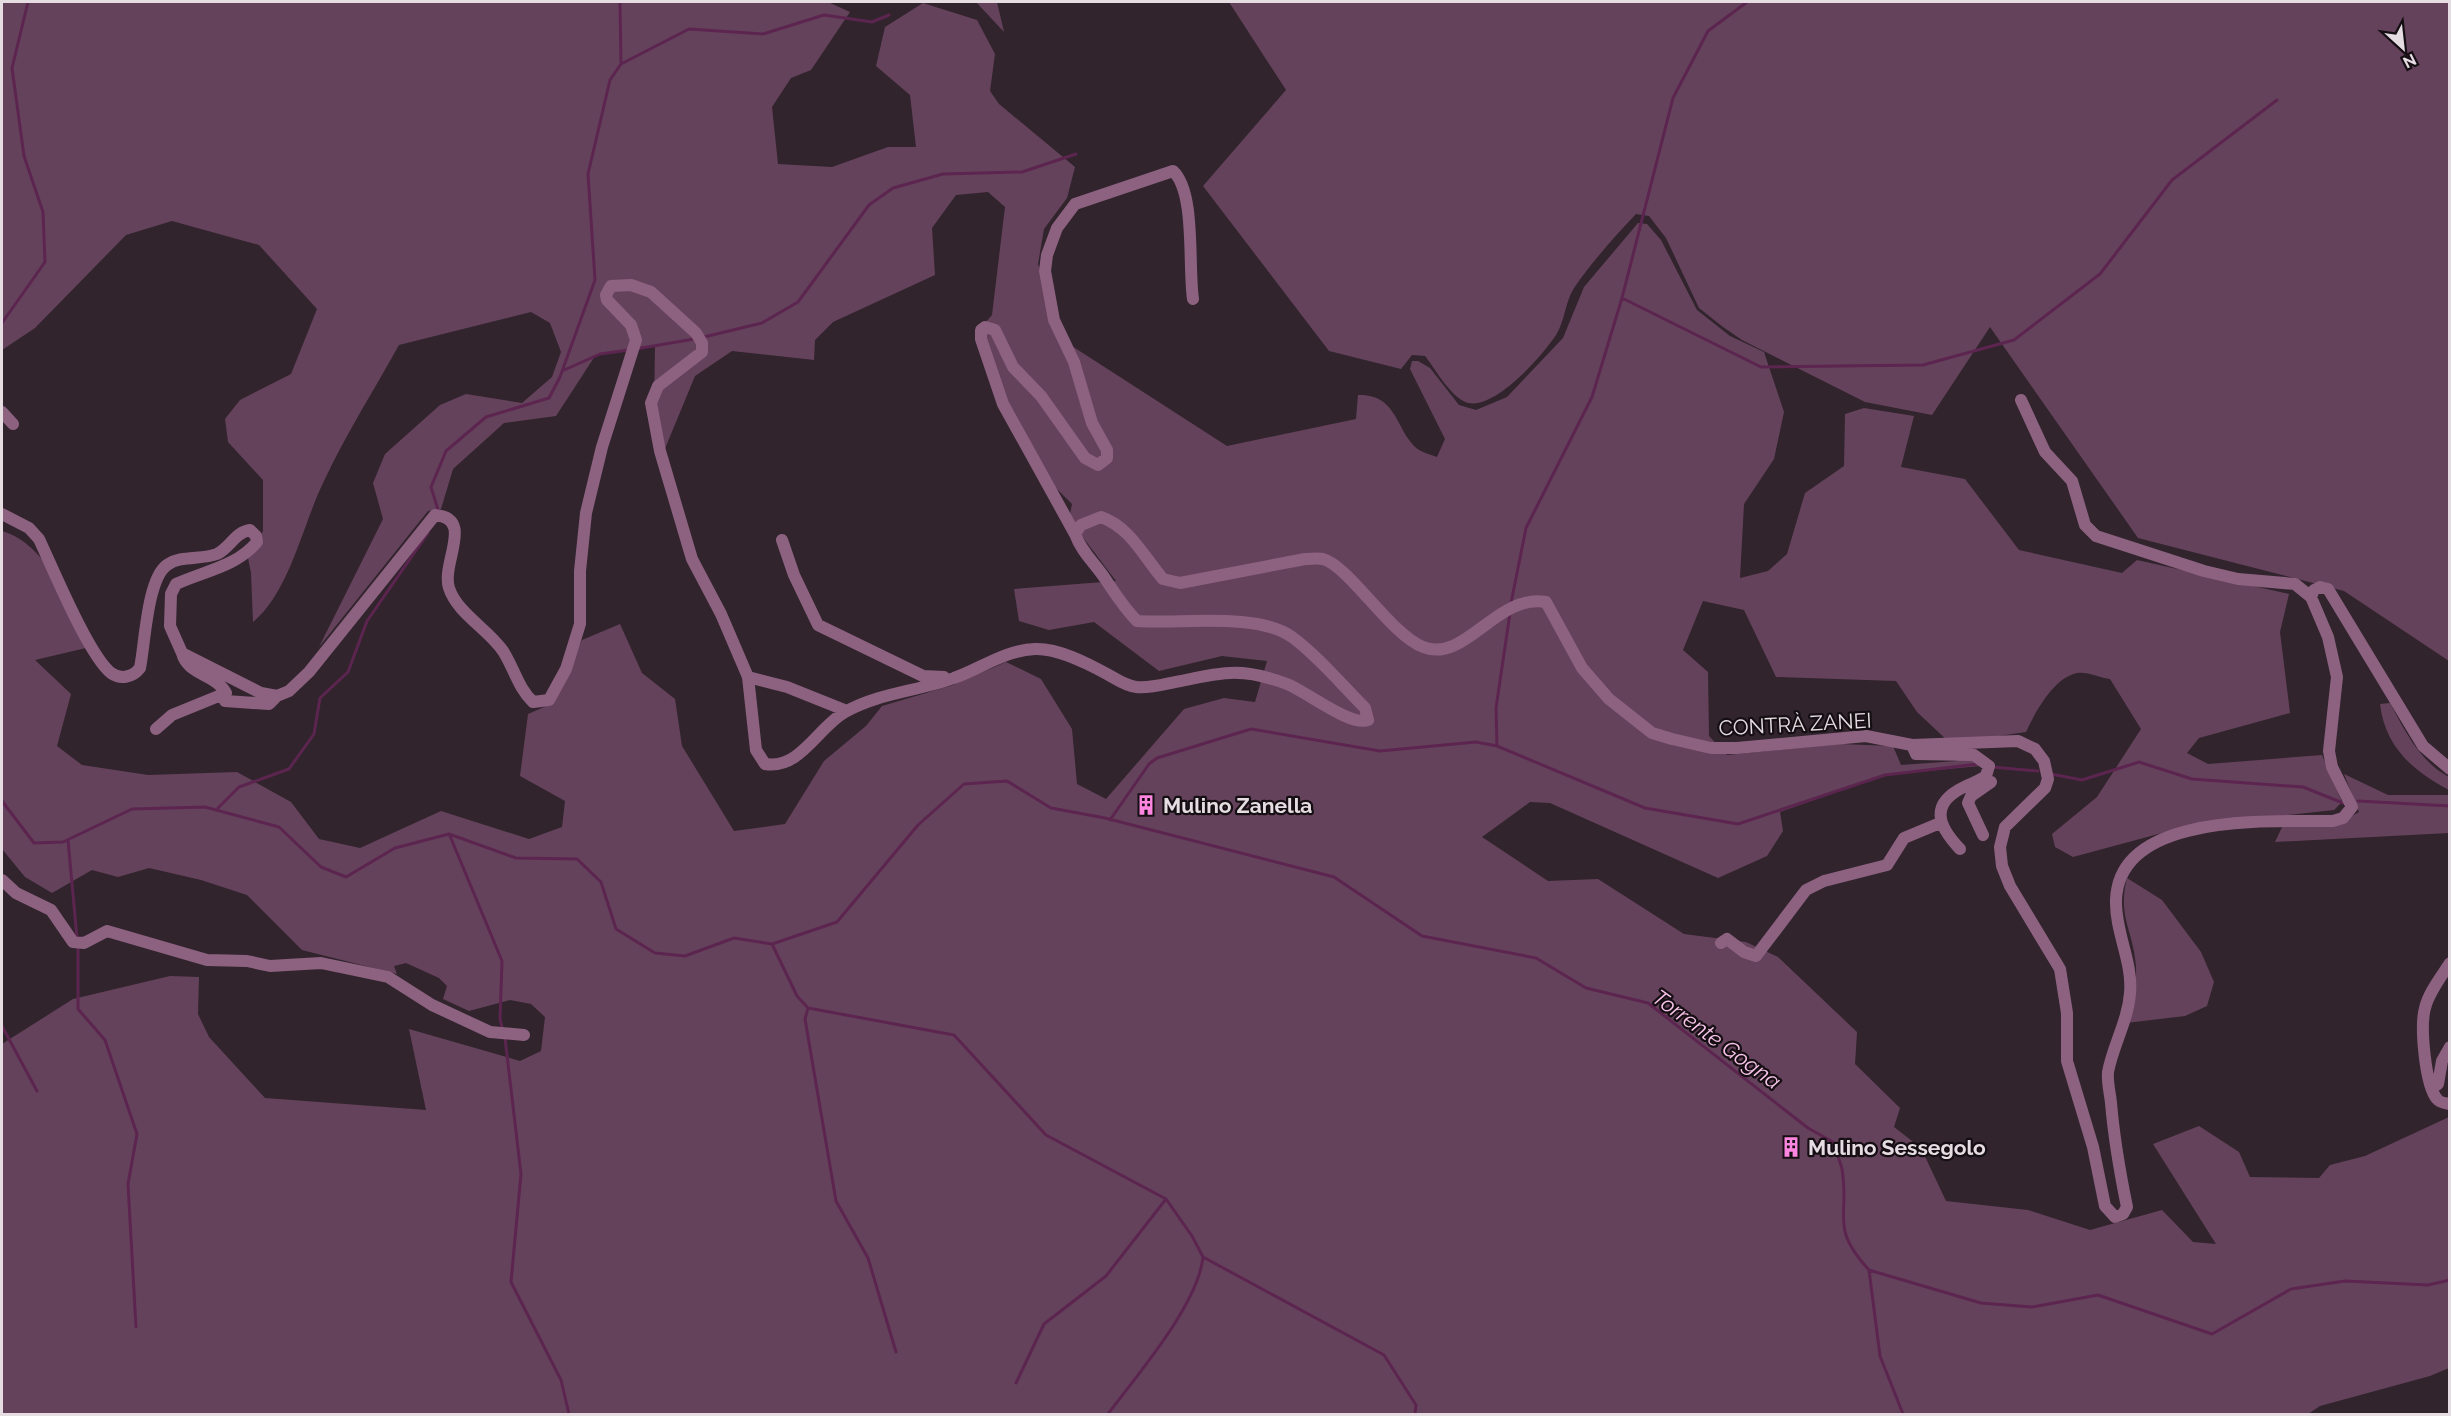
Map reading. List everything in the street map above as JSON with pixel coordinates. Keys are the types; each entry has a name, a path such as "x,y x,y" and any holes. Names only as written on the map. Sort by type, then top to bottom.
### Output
{"street":[{"path":"225,701 269,704 277,696 289,691 309,672 440,515 453,522 456,535 448,566 448,586 455,601 487,631 503,651 524,694 533,702 549,700 566,669 580,624 580,571 586,513 602,447 636,340 631,325 607,300 606,296 611,286 631,285 651,292 699,338 702,352 658,386 651,403 660,451 692,560 721,614 748,677 756,750 765,764 777,766 804,751 831,721 847,711 954,678 987,662 1035,649 1086,663 1137,687 1238,671 1255,673 1304,691 1348,718 1362,723 1368,720 1365,708 1291,636 1270,626 1203,620 1137,621 1122,606 1105,579 1081,550 1075,534 1003,404 986,358 981,330 989,326 995,330 1013,367 1041,396 1085,458 1098,465 1107,458 1107,450 1092,423 1074,362 1054,320 1047,289 1047,255 1057,228 1070,209 1083,200 1117,192 1173,171 1183,183 1186,192 1189,274 1193,299"},
{"path":"2021,400 2045,452 2072,481 2085,525 2096,536 2227,576 2295,584 2311,597 2314,590 2320,587 2328,589 2423,746 2450,769"},
{"path":"2,412 13,424"},
{"path":"2,514 29,528 39,539 97,657 112,674 121,677 127,677 140,668 152,596 160,574 167,565 183,559 204,559 220,552 242,531 250,530 256,536 256,542 249,551 224,566 176,584 171,594 170,626 182,653 188,665 219,684 226,693 172,715 156,729"},
{"name":"CONTRÀ ZANEI","path":"1075,534 1081,525 1101,516 1113,521 1135,541 1163,579 1180,583 1305,559 1323,559 1334,565 1381,613 1422,647 1438,650 1454,645 1511,607 1535,600 1546,602 1582,668 1609,699 1652,733 1712,748 1821,742 1866,736 1912,745 2018,741 2035,749 2048,770 2045,788 2005,827 2001,837 2002,866 2010,885 2060,969 2067,1013 2067,1061 2072,1084 2093,1147 2105,1206 2111,1215 2119,1217 2127,1207 2108,1074 2130,1002 2131,982 2116,915 2118,884 2129,863 2154,841 2170,835 2238,823 2333,821 2343,818 2352,807 2332,767 2329,751 2337,677 2328,637 2311,597"},
{"path":"782,540 794,575 818,626 922,676 954,678"},
{"path":"182,653 261,693 277,696"},
{"path":"748,677 787,687 847,711"},
{"name":"CONTRÀ ZANEI","path":"1912,745 1916,754 1978,756 1989,766 1989,773"},
{"path":"1960,849 1940,823 1940,814 1954,794 1978,782 1989,773 1993,781 1971,796 1968,803 1983,835"},
{"path":"1720,943 1727,939 1744,952 1756,956 1806,890 1824,881 1887,865 1902,840 1940,823"},
{"path":"2,880 16,893 51,910 77,942 107,931 207,960 246,961 270,966 307,962 336,964 388,977 432,1005 504,1034 524,1035"},
{"path":"2450,963 2424,1011 2423,1024 2432,1088 2437,1099 2442,1103 2450,1104"},
{"path":"2432,1088 2438,1084 2442,1061 2450,1047"}],"shaded area":[{"path":"2,2 828,2 850,12 811,70 791,78 772,107 778,164 832,167 888,147 916,147 910,95 876,66 885,27 923,3 977,20 995,54 990,91 999,104 1075,167 1067,198 1044,229 1038,264 1061,339 1227,446 1356,419 1358,395 1371,396 1389,407 1411,442 1419,450 1437,457 1445,439 1410,369 1412,361 1418,361 1430,368 1459,405 1476,410 1507,397 1563,338 1584,287 1638,223 1647,224 1661,240 1697,310 1730,336 1764,352 1784,412 1774,459 1744,504 1740,578 1768,571 1787,554 1805,493 1844,466 1845,414 1864,408 1914,416 1901,467 1965,479 2019,550 2122,573 2137,560 2289,594 2280,632 2290,713 2199,738 2187,753 2208,764 2322,755 2342,802 2334,810 2188,826 2073,857 2055,847 2052,834 2097,797 2141,729 2110,679 2081,673 2068,676 2046,697 2026,732 1950,743 1917,712 1896,681 1776,677 1744,610 1703,601 1683,650 1708,672 1709,736 1727,755 1840,744 1893,746 1901,765 1957,761 1952,748 1972,748 1988,763 1980,766 1885,775 1780,812 1783,831 1767,856 1718,878 1550,803 1530,802 1482,837 1548,881 1598,879 1684,934 1746,942 1778,957 1857,1032 1855,1064 1900,1108 1894,1127 1921,1148 1946,1201 2028,1210 2090,1230 2162,1210 2193,1242 2216,1244 2153,1144 2199,1126 2239,1152 2250,1177 2319,1178 2330,1165 2365,1156 2449,1117 2449,1368 2430,1376 2320,1406 2308,1414 2,1414 2,1044 73,999 170,976 199,977 198,1014 209,1037 265,1098 426,1110 409,1029 520,1061 541,1051 545,1017 531,1004 510,1000 469,1011 443,999 447,986 439,978 406,963 394,966 397,974 302,950 247,895 201,880 149,868 118,877 92,870 52,893 25,877 2,849 2,531 19,539 45,564 64,596 86,648 35,660 71,694 57,746 82,765 148,775 237,772 291,802 319,839 360,848 441,811 529,839 562,827 565,801 520,776 528,714 551,704 582,640 620,624 642,673 675,699 682,746 734,831 785,824 824,761 866,726 882,706 953,685 1006,662 1041,679 1072,729 1077,784 1106,799 1184,709 1224,698 1255,702 1267,661 1222,656 1159,671 1094,622 1049,630 1019,621 1014,589 1116,581 1069,519 1072,504 1049,481 1007,405 979,330 992,315 1005,207 988,192 956,195 932,228 935,275 833,322 815,340 814,360 732,351 695,376 664,451 654,408 655,345 595,356 556,416 504,423 453,469 441,509 428,511 319,647 383,519 373,483 385,454 440,405 466,394 522,403 552,377 561,352 550,323 531,312 399,345 351,429 316,498 277,593 253,622 251,573 248,558 263,531 263,480 228,442 225,419 240,400 291,374 317,309 259,245 172,221 126,235 35,328 2,350"},
{"path":"976,2 997,2 1004,32"},
{"path":"1229,2 2449,2 2449,661 2344,591 2138,538 1990,327 1932,415 1865,402 1742,340 1699,308 1666,238 1649,216 1636,214 1611,241 1574,288 1556,335 1517,379 1492,398 1479,403 1468,403 1462,400 1444,383 1425,356 1412,355 1401,369 1329,351 1203,186 1286,90"},
{"path":"2390,703 2422,754 2439,771 2449,777 2449,790 2413,766 2395,745 2388,733 2380,704"},
{"path":"2344,774 2388,795 2449,795 2449,833 2275,842 2283,825 2345,820 2359,812"},
{"path":"2127,878 2162,900 2201,952 2214,982 2207,1006 2185,1016 2126,1023 2136,974 2135,955 2125,914 2124,892"}],"waterway":[{"path":"2,323 45,262 43,212 24,156 12,68 28,2"},
{"path":"620,2 621,64"},
{"path":"1511,603 1526,528 1592,397 1622,298 1673,98 1708,31 1747,2"},
{"path":"439,513 431,487 446,451 486,417 549,398 560,377 595,280 588,174 610,80 621,64 689,29 763,34 824,15 872,22 889,15"},
{"path":"1622,298 1761,367 1923,365 2014,340 2100,274 2172,180 2277,100"},
{"path":"704,337 762,323 798,302 869,205 893,188 943,174 1022,172 1076,154"},
{"path":"636,349 694,339"},
{"path":"562,371 600,354 629,350"},
{"path":"218,808 239,787 289,769 314,734 320,698 348,672 367,621 428,533"},
{"path":"1497,746 1496,708 1510,613"},
{"path":"1110,820 1149,764 1157,758 1251,729 1380,751 1476,742 1497,746 1645,808 1738,824 1885,775 1978,764"},
{"path":"2051,774 2082,780 2139,762 2192,779 2303,787 2343,803"},
{"path":"1992,767 2038,771"},
{"name":"Torrente Gogna","path":"2,801 34,843 63,842 132,809 205,807 279,827 321,867 346,877 395,848 449,834 516,858 577,859 601,882 616,929 655,953 685,956 734,938 772,944 837,922 918,825 964,784 1007,781 1051,808 1105,818 1334,877 1422,936 1536,958 1586,988 1648,1003 1808,1128 1833,1142 1842,1169 1845,1232 1849,1243 1869,1270"},
{"path":"2358,801 2450,806"},
{"path":"450,836 502,961 500,1019 503,1031"},
{"path":"68,840 77,938"},
{"path":"772,944 797,996 808,1008 954,1035 1046,1135 1166,1199 1192,1236 1203,1257 1384,1355 1416,1405 1415,1414"},
{"path":"78,947 78,1009 105,1040 137,1134 128,1184 136,1327"},
{"path":"808,1008 805,1019 836,1201 868,1258 896,1352"},
{"path":"2,1026 37,1091"},
{"path":"505,1038 521,1174 511,1282 561,1380 569,1414"},
{"path":"1016,1383 1044,1324 1106,1276 1166,1199"},
{"path":"1108,1414 1178,1317 1199,1276 1203,1257"},
{"path":"1869,1270 1981,1303 2032,1307 2098,1295 2212,1334 2291,1289 2345,1281 2428,1285 2450,1280"},
{"path":"1869,1270 1880,1356 1903,1414"}],"place":[{"name":"Mulino Zanella","path":"1146,805"},
{"name":"Mulino Sessegolo","path":"1791,1147"}]}
